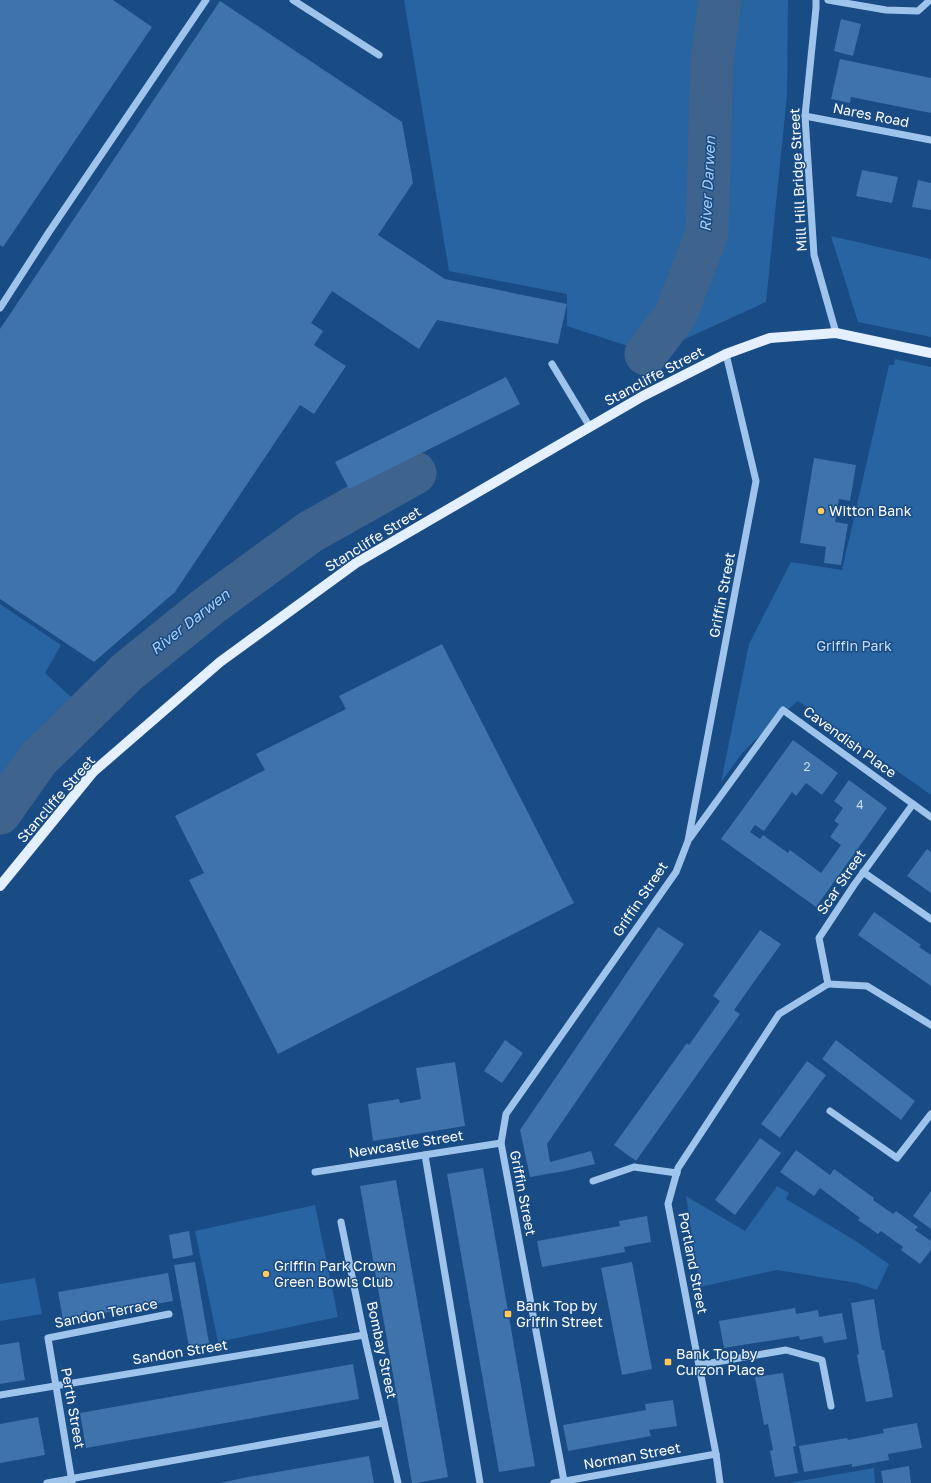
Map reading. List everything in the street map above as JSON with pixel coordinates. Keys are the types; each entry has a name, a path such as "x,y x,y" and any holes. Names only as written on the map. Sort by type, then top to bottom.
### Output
{"main road":[{"name":"Stancliffe Street","path":"0,886 94,772 220,662 356,563 643,396 726,354 770,338 836,332 931,353"}],"street":[{"path":"0,308 49,232 206,0"},
{"path":"293,0 379,55"},
{"name":"Mill Hill Bridge Street","path":"816,0 805,116 814,255 836,332"},
{"path":"828,0 886,10 918,11 930,0"},
{"name":"Nares Road","path":"805,116 931,140"},
{"name":"Griffin Street","path":"564,1481 500,1143 506,1114 676,872 688,841 756,481 726,354"},
{"path":"552,364 590,427"},
{"name":"Cavendish Place","path":"761,738 783,710 931,817"},
{"name":"Griffin Street","path":"688,841 761,738"},
{"name":"Scar Street","path":"828,984 819,938 863,872 913,804"},
{"path":"863,872 931,919"},
{"path":"828,984 867,986 931,1025"},
{"name":"Portland Street","path":"720,1483 716,1454 668,1204 678,1168 779,1014 828,984"},
{"path":"830,1111 897,1158 931,1114"},
{"name":"Newcastle Street","path":"315,1172 500,1143"},
{"path":"425,1155 480,1483"},
{"path":"593,1182 634,1167 677,1172"},
{"name":"Bombay Street","path":"341,1222 364,1335 398,1483"},
{"name":"Sandon Terrace","path":"48,1338 169,1314"},
{"name":"Sandon Street","path":"0,1395 364,1335"},
{"name":"Perth Street","path":"48,1338 72,1481"},
{"path":"699,1365 786,1350 822,1360 831,1406"},
{"path":"47,1483 72,1481 384,1423"},
{"name":"Norman Street","path":"554,1483 716,1454"}],"green space":[{"path":"404,0 788,0 787,95 766,302 652,354 567,326 567,294 449,271"},
{"path":"831,236 931,259 931,337 858,322"},
{"name":"Griffin Park","path":"895,359 931,367 931,795 798,701 743,752 721,782 749,644 791,562 842,570 889,365 894,365"},
{"path":"0,604 61,645 45,673 71,697 0,789"},
{"path":"777,1186 789,1193 786,1199 854,1240 889,1264 877,1290 857,1283 777,1270 700,1287 686,1196 745,1231"},
{"name":"Griffin Park Crown Green Bowls Club","path":"315,1205 338,1317 218,1342 195,1231"},
{"path":"35,1278 42,1314 0,1321 0,1284"},
{"path":"874,1468 875,1483 788,1483"}],"building":[{"path":"0,0 113,0 152,27 3,247 0,245"},
{"path":"220,1 402,122 413,183 378,235 445,279 567,304 558,344 437,320 419,349 332,291 311,323 323,331 314,345 346,366 314,414 300,405 175,592 94,662 0,599 0,329"},
{"path":"841,19 861,24 853,56 834,51"},
{"path":"840,59 931,78 931,113 851,97 850,103 831,99"},
{"path":"862,170 898,177 892,203 856,196"},
{"path":"918,180 931,183 931,210 912,207"},
{"path":"506,377 520,404 349,489 335,462"},
{"name":"Witton Bank","path":"814,458 856,465 850,501 839,499 835,522 848,524 841,565 824,563 826,547 800,543"},
{"path":"442,644 574,903 278,1054 189,880 204,873 175,816 265,770 256,754 346,709 339,696"},
{"path":"793,740 838,773 822,795 806,783 796,796 792,792 764,831 755,825 750,832 760,839 763,835 788,853 790,850 821,873 841,845 830,837 839,824 834,821 843,808 834,801 849,780 887,808 816,907 721,839"},
{"path":"927,849 931,852 931,893 907,876"},
{"path":"874,912 921,945 919,947 931,955 931,986 858,935"},
{"path":"658,927 684,944 547,1144 550,1162 591,1151 595,1164 530,1177 520,1130"},
{"path":"760,930 781,944 734,1010 740,1014 636,1161 614,1145 687,1043 689,1045 720,1001 713,996"},
{"path":"505,1040 523,1053 502,1083 484,1071"},
{"path":"836,1040 915,1101 901,1120 822,1059"},
{"path":"807,1061 826,1075 780,1138 761,1124"},
{"path":"455,1062 465,1126 373,1141 368,1104 399,1099 400,1103 421,1099 416,1068"},
{"path":"760,1138 781,1153 735,1215 715,1200"},
{"path":"796,1150 830,1175 834,1169 893,1214 896,1211 918,1227 915,1230 931,1241 931,1250 920,1264 901,1250 903,1247 881,1231 878,1234 858,1220 860,1218 820,1188 814,1196 780,1172"},
{"path":"483,1168 535,1466 499,1472 447,1174"},
{"path":"396,1180 448,1477 417,1483 412,1483 360,1186"},
{"path":"931,1191 931,1229 913,1216"},
{"path":"647,1216 651,1242 624,1247 625,1252 542,1267 537,1241 620,1226 619,1221"},
{"path":"189,1231 193,1255 173,1259 169,1235"},
{"path":"195,1262 209,1343 189,1347 174,1265"},
{"path":"632,1262 652,1369 622,1375 601,1268"},
{"path":"168,1273 173,1301 63,1320 58,1292"},
{"path":"874,1299 882,1350 884,1350 893,1397 866,1402 857,1355 859,1354 851,1303"},
{"path":"795,1308 796,1314 818,1310 819,1317 842,1313 847,1339 824,1343 822,1336 800,1340 799,1336 724,1348 719,1321"},
{"path":"19,1342 25,1380 0,1384 0,1345"},
{"path":"353,1364 359,1399 86,1448 80,1413"},
{"path":"783,1373 796,1446 793,1447 798,1473 775,1477 770,1451 773,1450 768,1424 764,1425 755,1377"},
{"path":"673,1400 677,1426 649,1430 651,1436 568,1451 563,1425 646,1410 645,1404"},
{"path":"38,1417 45,1455 0,1463 0,1424"},
{"path":"917,1423 922,1448 888,1454 889,1460 852,1467 852,1464 804,1472 799,1446 847,1438 848,1440 884,1433 883,1429"},
{"path":"369,1456 374,1483 220,1483 248,1477"},
{"path":"909,1466 911,1483 883,1483 881,1471"}],"waterway":[{"name":"River Darwen","path":"646,354 676,314 707,233 712,59 720,0"},
{"name":"River Darwen","path":"0,813 38,759 127,672 210,605 310,532 415,473"}],"place":[{"name":"Witton Bank","path":"821,511"},
{"name":"Griffin Park Crown Green Bowls Club","path":"266,1274"},
{"name":"Bank Top by Griffin Street","path":"508,1314"},
{"name":"Bank Top by Curzon Place","path":"668,1362"}]}
